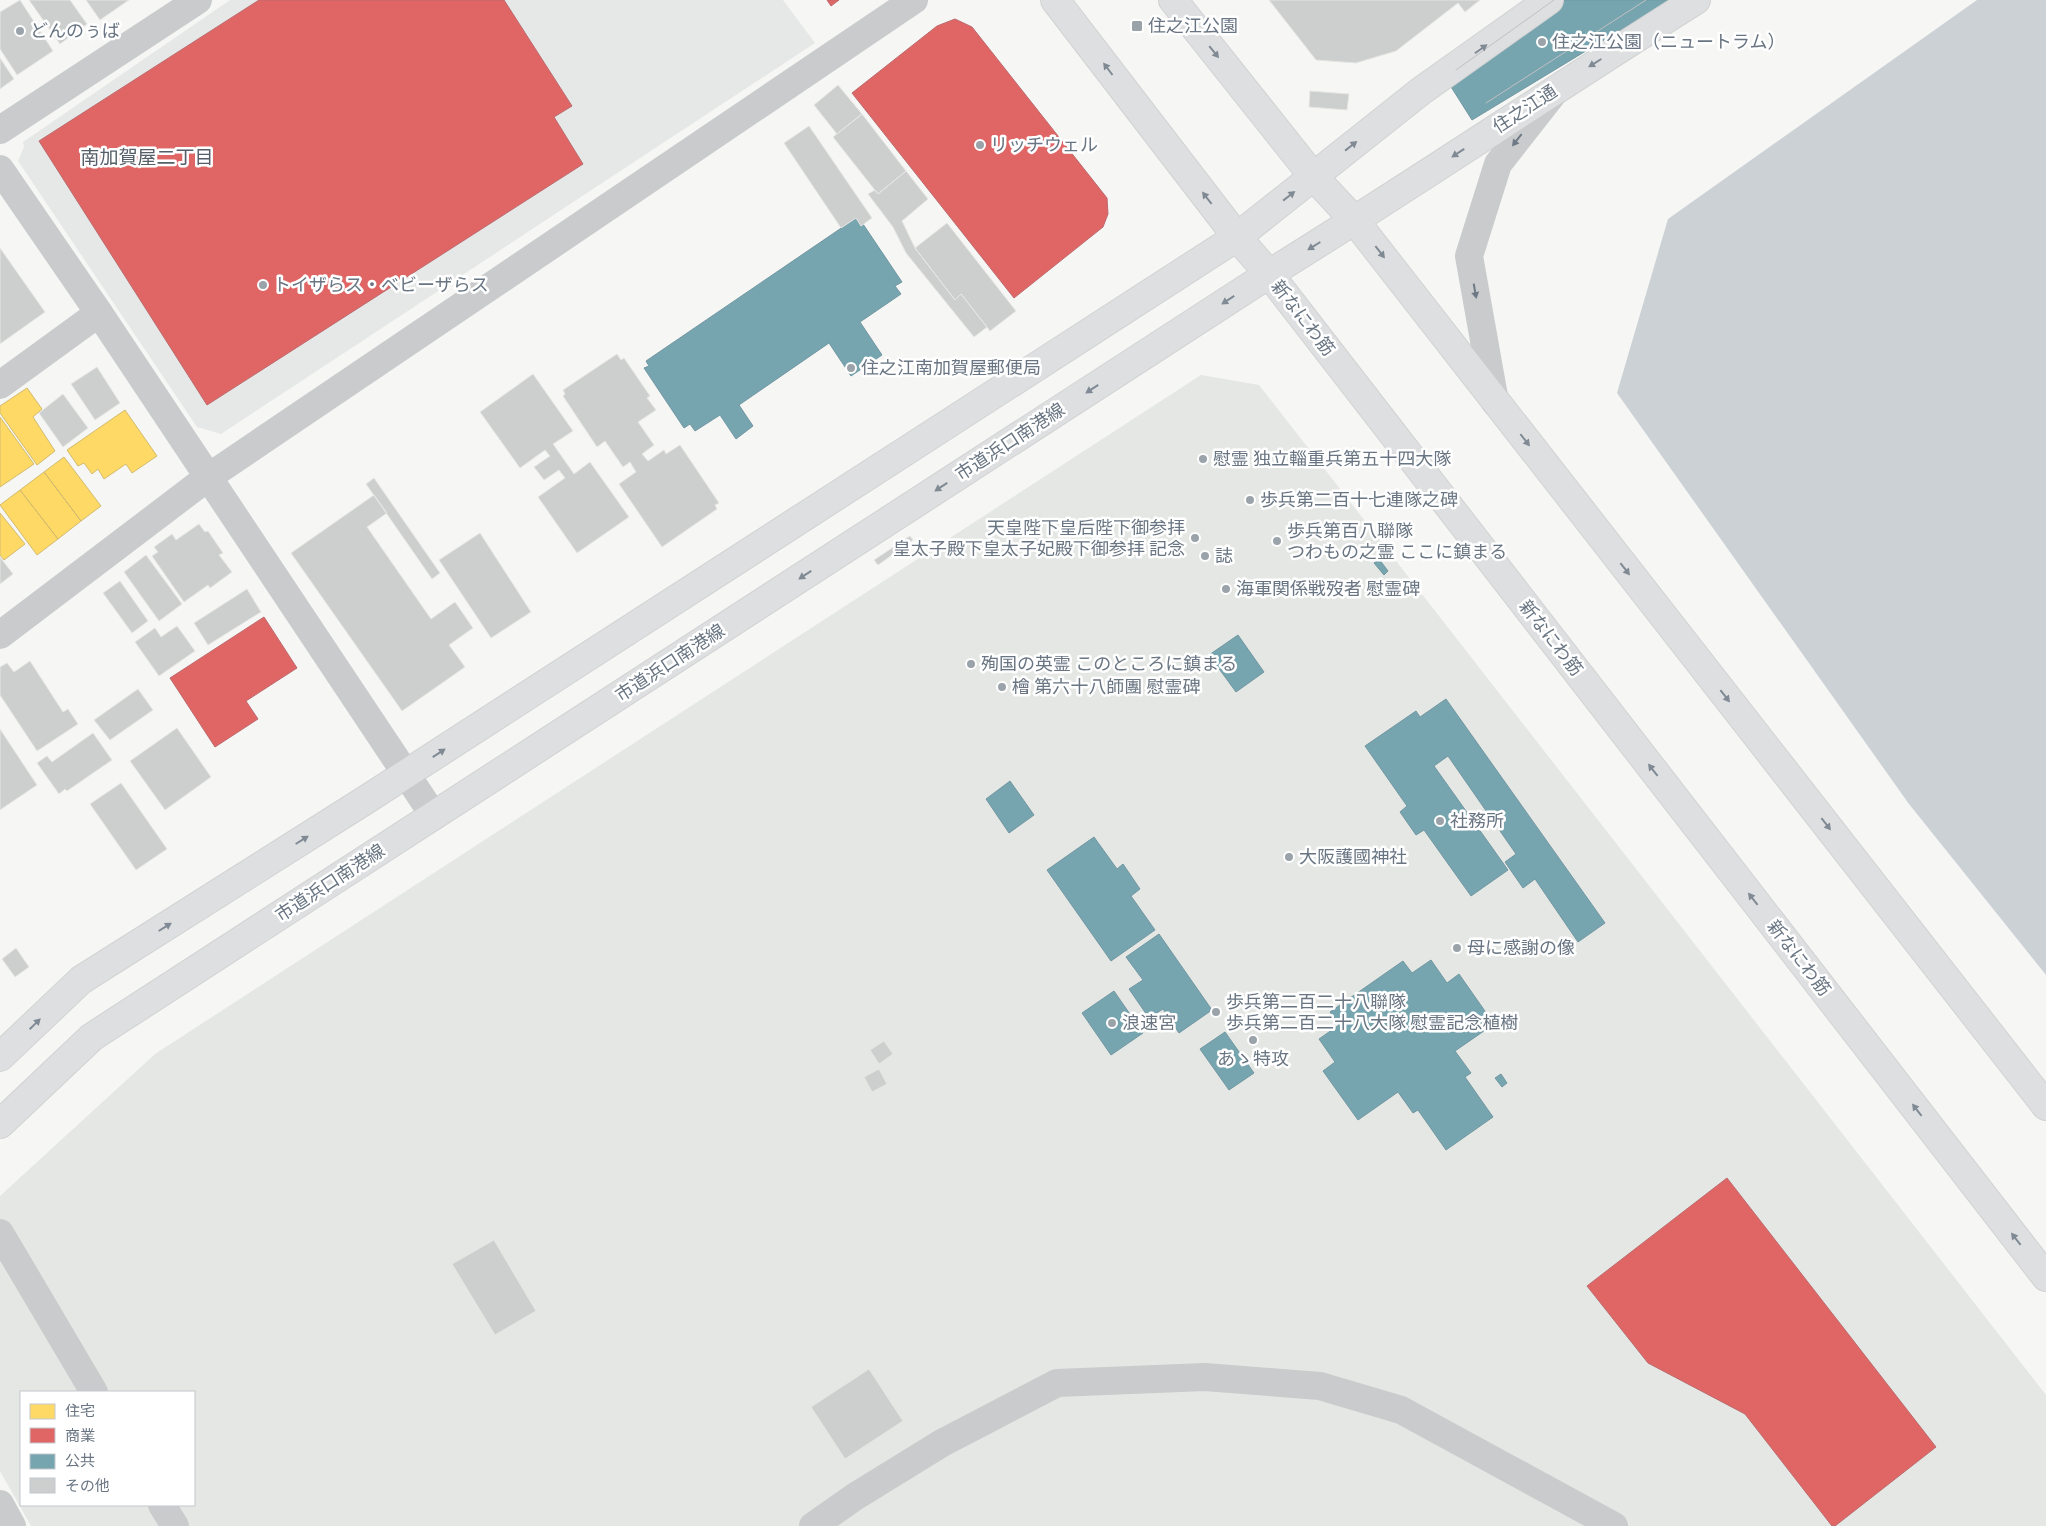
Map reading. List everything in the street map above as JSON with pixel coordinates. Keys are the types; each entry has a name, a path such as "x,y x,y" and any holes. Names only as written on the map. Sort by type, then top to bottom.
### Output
{"main road":[{"name":"新なにわ筋","path":"1055,0 1237,237 1269,274 2046,1277"},
{"path":"1173,0 1313,176 1355,221 2046,1106"},
{"path":"0,1058 81,980 406,774 1237,237 1421,91 1549,0"},
{"name":"住之江通","path":"1355,221 1557,87 1696,0"},
{"name":"市道浜口南港線","path":"0,1124 92,1037 1269,274 1355,221"}],"street":[{"path":"0,130 198,0"},
{"path":"0,635 207,478 914,0"},
{"path":"1495,402 1469,256 1498,164 1557,87"},
{"path":"0,169 99,313 207,478 434,816"},
{"path":"0,385 99,313"},
{"path":"0,1233 93,1391"},
{"path":"813,1526 856,1496 942,1443 1057,1383 1205,1377 1320,1386 1401,1410 1614,1526"},
{"path":"0,1504 12,1526"},
{"path":"163,1506 174,1526"}],"shaded area":[{"name":"トイザらス・ベビーザらス","path":"230,0 783,0 815,43 221,434 197,427 18,161 24,147 23,142"},
{"path":"1977,0 2046,0 2046,975 1909,804 1617,393 1668,219"},
{"path":"1201,375 1259,385 2046,1395 2046,1526 31,1526 0,1471 0,1196 155,1054"}],"building: 住宅":[{"path":"27,388 42,409 33,417 55,451 37,465 0,413 0,406"},
{"path":"125,410 157,456 132,473 126,464 104,479 98,469 92,474 84,463 78,466 67,450"},
{"path":"0,417 34,464 0,487"},
{"path":"64,457 101,506 81,521 44,472"},
{"path":"44,472 81,521 58,539 20,490"},
{"path":"20,490 58,539 37,555 0,505"},
{"path":"0,513 25,544 4,560 0,555"}],"building: 商業":[{"name":"トイザらス・ベビーザらス","path":"259,0 504,0 572,106 554,117 583,164 207,405 39,141"},
{"path":"827,0 839,0 831,6"},
{"name":"リッチウェル","path":"955,19 972,27 1107,198 1108,214 1103,227 1014,298 852,93 937,26"},
{"path":"264,617 297,668 246,701 258,719 215,747 170,678"},
{"path":"1727,1178 1936,1447 1835,1526 1832,1526 1745,1414 1648,1363 1587,1286"}],"building: 公共":[{"name":"住之江公園（ニュートラム）","path":"1541,0 1670,0 1472,120 1441,71"},
{"path":"856,218 861,226 863,224 902,282 895,286 901,294 860,322 882,355 851,376 829,343 739,405 753,426 736,439 720,415 695,431 690,424 684,428 644,368 649,366 646,361"},
{"path":"1379,559 1388,571 1384,575 1374,563"},
{"path":"1238,635 1264,672 1236,692 1209,655"},
{"name":"社務所","path":"1446,699 1605,923 1578,942 1535,879 1523,888 1505,862 1516,854 1448,756 1434,766 1508,870 1471,896 1424,830 1416,835 1400,812 1407,806 1365,746 1416,711 1420,717"},
{"path":"1010,781 1034,815 1009,833 986,799"},
{"path":"1094,837 1117,869 1123,864 1140,889 1131,896 1155,930 1111,961 1047,870"},
{"path":"1159,934 1212,1010 1179,1033 1163,1009 1149,1018 1129,989 1143,980 1126,957"},
{"path":"1431,960 1447,983 1459,974 1494,1024 1455,1051 1471,1073 1465,1077 1493,1117 1446,1150 1418,1110 1413,1113 1398,1092 1358,1120 1323,1071 1335,1062 1319,1039 1339,1025 1330,1012 1403,961 1412,973"},
{"name":"浪速宮","path":"1114,991 1143,1033 1111,1055 1082,1013"},
{"path":"1225,1032 1254,1073 1229,1090 1200,1049"},
{"path":"1501,1074 1507,1083 1502,1087 1495,1078"}],"building: その他":[{"name":"どんのぅば","path":"20,0 53,51 17,75 0,49 0,12"},
{"path":"29,0 70,0 87,24 60,44"},
{"path":"86,0 129,0 100,20"},
{"path":"1269,0 1480,0 1465,12 1458,3 1396,51 1356,63 1316,60"},
{"path":"0,58 14,79 0,89"},
{"path":"838,85 862,114 837,134 814,105"},
{"path":"1310,91 1349,94 1347,110 1309,107"},
{"path":"862,114 906,171 878,194 833,137"},
{"path":"809,126 872,218 861,226 856,218 841,228 784,143"},
{"path":"906,171 928,199 902,221 915,248 955,300 961,294 987,327 974,337 906,253 893,227 868,194 875,190 878,194"},
{"path":"947,223 1016,311 990,331 961,294 955,300 915,248"},
{"path":"0,248 45,312 0,344"},
{"path":"617,354 621,360 624,358 650,396 647,398 656,410 638,422 654,445 642,454 648,461 664,450 666,454 680,445 719,503 715,505 717,509 662,547 619,484 636,472 630,462 623,467 605,441 597,447 563,396 565,394 563,390"},
{"path":"97,367 120,403 95,420 71,384"},
{"path":"533,374 573,431 553,444 574,474 590,462 629,517 577,553 538,497 565,478 559,470 544,480 534,467 550,456 545,450 520,468 480,412"},
{"path":"63,394 88,428 63,447 39,413"},
{"path":"374,478 440,573 432,579 366,484"},
{"path":"374,495 387,513 367,527 431,619 455,602 473,628 449,645 465,667 402,711 291,553"},
{"path":"199,524 205,532 208,531 223,553 219,555 232,572 210,588 208,585 184,602 152,556 158,552 154,547 172,534 176,540"},
{"path":"480,533 531,612 491,638 439,560"},
{"path":"910,536 913,540 878,565 874,560"},
{"path":"146,555 182,604 159,621 124,572"},
{"path":"0,557 13,574 0,584"},
{"path":"120,581 148,621 132,633 103,593"},
{"path":"247,589 261,612 208,645 194,623"},
{"path":"177,626 195,651 159,676 135,642 155,628 161,637"},
{"path":"30,661 63,712 68,709 78,724 37,751 0,695 0,667 7,663 14,672"},
{"path":"138,689 153,710 110,740 94,720"},
{"path":"177,728 211,777 165,810 130,761"},
{"path":"0,729 37,785 0,810"},
{"path":"93,733 112,760 67,791 65,789 59,794 37,763 47,756 52,762"},
{"path":"121,783 167,849 136,870 90,804"},
{"path":"16,948 29,967 15,977 2,959"},
{"path":"884,1041 893,1054 879,1064 870,1050"},
{"path":"879,1069 887,1084 872,1092 864,1077"},
{"path":"494,1240 536,1311 495,1335 452,1264"},
{"path":"869,1369 903,1421 845,1459 811,1407"}],"tram line":[{"path":"1456,70 1554,0"},
{"path":"1486,103 1646,0"}],"place":[{"name":"住之江公園","path":"1137,26"},
{"name":"どんのぅば","path":"20,31"},
{"name":"住之江公園（ニュートラム）","path":"1542,42"},
{"name":"リッチウェル","path":"980,145"},
{"name":"トイザらス・ベビーザらス","path":"263,285"},
{"name":"住之江南加賀屋郵便局","path":"851,368"},
{"name":"慰霊 独立輜重兵第五十四大隊","path":"1203,459"},
{"name":"歩兵第二百十七連隊之碑","path":"1250,500"},
{"name":"天皇陛下皇后陛下御参拝 皇太子殿下皇太子妃殿下御参拝 記念","path":"1195,538"},
{"name":"歩兵第百八聯隊 つわもの之霊 ここに鎮まる","path":"1277,541"},
{"name":"誌","path":"1205,556"},
{"name":"海軍関係戦歿者 慰霊碑","path":"1226,589"},
{"name":"殉国の英霊 このところに鎮まる","path":"971,664"},
{"name":"檜 第六十八師團 慰霊碑","path":"1002,687"},
{"name":"社務所","path":"1440,821"},
{"name":"大阪護國神社","path":"1289,857"},
{"name":"母に感謝の像","path":"1457,948"},
{"name":"歩兵第二百二十八聯隊 歩兵第二百二十八大隊 慰霊記念植樹","path":"1216,1012"},
{"name":"浪速宮","path":"1112,1023"},
{"name":"あゝ特攻","path":"1253,1040"}],"district":[{"name":"南加賀屋二丁目","path":"147,157"}]}
